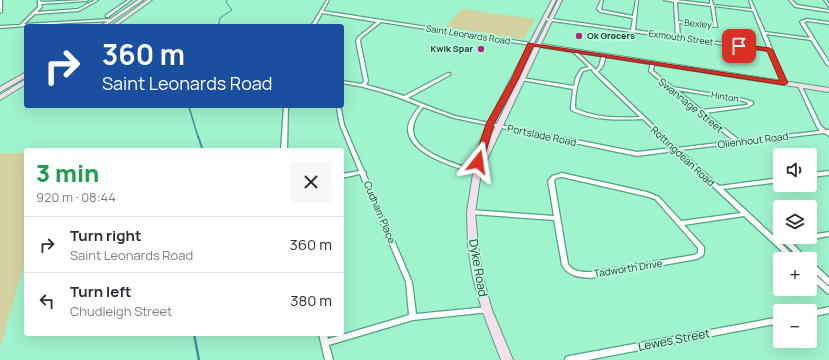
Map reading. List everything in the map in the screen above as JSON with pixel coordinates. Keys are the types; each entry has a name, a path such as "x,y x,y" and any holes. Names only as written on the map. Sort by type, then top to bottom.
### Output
{"street":[{"path":"21,26 40,7 39,1 87,0"},
{"path":"33,13 79,10 97,0"},
{"path":"107,16 130,0"},
{"path":"105,24 141,0"},
{"path":"116,24 150,0"},
{"path":"314,24 328,0"},
{"name":"Dyke Road","path":"478,172 523,79 548,20 554,0"},
{"name":"Dyke Road","path":"507,360 486,310 478,278 473,248 471,212 481,149 490,124 515,78 531,44 560,0"},
{"path":"602,0 599,9 601,11 635,17"},
{"path":"633,31 637,0"},
{"path":"665,0 754,10"},
{"name":"Bexley","path":"677,22 716,26 711,0"},
{"path":"750,0 784,83"},
{"path":"790,0 792,5 798,7 829,10"},
{"path":"825,0 829,6"},
{"path":"675,1 678,37"},
{"path":"0,12 1,2"},
{"name":"Saint Leonards Road","path":"321,12 829,90"},
{"path":"51,24 111,20"},
{"name":"Exmouth Street","path":"548,20 770,50"},
{"path":"364,85 366,80 358,41 359,38 380,21"},
{"path":"829,23 802,21 829,65"},
{"path":"0,27 24,26"},
{"path":"763,33 813,39"},
{"name":"Rottingdean Road","path":"574,51 773,239"},
{"path":"596,73 601,66 604,55"},
{"name":"Swannage Street","path":"652,63 652,73 738,142"},
{"path":"591,68 581,71 572,107 577,111 621,120 644,118"},
{"path":"404,98 449,74"},
{"path":"0,90 24,75"},
{"path":"515,78 576,88"},
{"name":"Portslade Road","path":"344,82 364,85 454,117 634,154 676,149"},
{"path":"0,98 24,83"},
{"path":"800,86 819,126 829,135"},
{"name":"Hinton","path":"670,88 744,100 750,103 748,106 700,112"},
{"path":"422,106 413,119 411,125 412,134 418,144 426,152 444,162 478,172"},
{"path":"284,148 286,108"},
{"name":"Cudham Place","path":"340,109 342,125 409,282 413,317"},
{"name":"Olienhout Road","path":"676,149 826,131"},
{"path":"344,176 363,172"},
{"path":"817,174 829,173"},
{"name":"Tadworth Drive","path":"562,175 652,196 663,203 681,223 701,247 702,251 699,256 583,275 570,272 565,265 551,181 554,177 562,175"},
{"path":"718,188 773,181"},
{"path":"471,212 556,218"},
{"path":"681,223 746,214"},
{"path":"817,236 829,234"},
{"name":"Rottingdean Road","path":"778,244 787,252"},
{"path":"789,244 798,252"},
{"path":"817,271 829,282"},
{"path":"817,280 829,291"},
{"path":"325,343 413,317 486,310"},
{"path":"817,313 829,310"},
{"name":"Lewes Street","path":"569,360 773,321"},
{"path":"323,336 329,360"}],"shaded area":[{"path":"462,9 535,19 524,39 445,27"},
{"path":"0,153 24,153 24,265 0,349"}],"waterway":[{"path":"219,24 220,18 232,10 226,2 227,0"},
{"path":"189,108 198,137"},
{"path":"198,136 202,148"},
{"path":"194,336 199,360"}],"place":[{"name":"Ok Grocers","path":"579,36"},
{"name":"Kwik Spar","path":"481,49"}],"route":[{"path":"478,162 490,124 515,78 531,44 784,83 770,50 739,46"}]}
